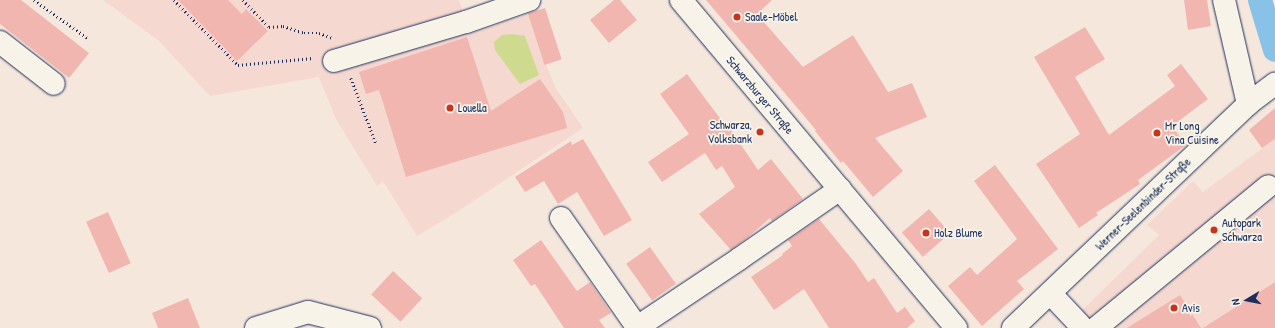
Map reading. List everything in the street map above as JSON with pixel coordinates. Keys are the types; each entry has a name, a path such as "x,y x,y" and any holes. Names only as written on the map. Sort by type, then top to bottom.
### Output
{"street":[{"path":"334,61 466,22 529,0"},
{"name":"Schwarzburger Straße","path":"680,0 956,328"},
{"path":"1224,0 1248,104"},
{"path":"0,42 54,84"},
{"name":"Werner-Seelenbinder-Straße","path":"1013,328 1248,104 1272,85"},
{"path":"1096,328 1268,186"},
{"path":"561,218 637,328 840,189"},
{"path":"1050,293 1083,328"},
{"path":"256,328 308,312 370,328"}],"path":[{"path":"34,0 89,38"},
{"path":"174,0 238,66 328,56 334,61"}],"shaded area":[{"name":"Louella","path":"103,0 459,0 470,34 528,14 546,65 557,90 583,128 457,212 417,236 383,181 377,186 336,119 319,77 210,96 158,40"},
{"name":"Autopark Schwarza","path":"1275,139 1275,328 1067,328 1066,326 1159,235 1147,225 1193,181 1203,192"}],"green space":[{"path":"512,34 525,36 539,75 520,84 495,50 494,42 502,35"}],"building":[{"path":"0,0 21,0 89,53 69,78 0,24"},
{"path":"178,0 228,0 242,14 246,9 268,31 237,61"},
{"path":"614,0 620,0 637,20 609,43 590,20"},
{"path":"706,0 772,0 757,14 803,67 853,35 888,92 912,83 927,117 875,138 903,171 873,197 843,161 841,163 815,131 816,130"},
{"path":"1184,0 1207,0 1211,26 1188,30"},
{"path":"545,8 562,59 545,65 528,14"},
{"path":"1085,27 1105,59 1075,77 1109,135 1175,86 1167,75 1181,64 1208,99 1172,126 1186,145 1138,180 1140,184 1096,213 1098,215 1079,228 1036,164 1080,134 1034,57"},
{"path":"467,37 491,111 540,79 563,112 567,128 406,177 379,90 366,94 359,72"},
{"path":"687,74 725,125 727,124 758,170 771,159 803,199 772,221 770,218 731,250 699,214 735,187 722,166 716,170 705,153 662,182 648,162 689,134 660,94"},
{"path":"1275,108 1275,139 1262,148 1249,130"},
{"path":"583,139 632,220 604,236 577,192 558,204 544,181 525,192 515,177 571,141 572,145"},
{"path":"995,165 1058,249 1017,281 1024,289 982,326 948,286 970,267 977,275 1017,239 974,181"},
{"name":"Holz Blume","path":"929,209 950,233 923,257 902,233"},
{"path":"108,212 131,263 109,273 86,222"},
{"path":"819,219 856,264 868,282 874,278 897,313 905,307 915,321 907,328 829,328 804,289 774,310 751,277 783,255 782,254 792,246 788,240"},
{"path":"541,240 577,291 590,282 611,313 599,320 605,328 564,328 535,284 531,286 513,260"},
{"path":"650,247 676,284 652,300 626,264"},
{"path":"393,271 422,298 400,322 371,294"},
{"path":"1275,282 1275,328 1203,328"},
{"name":"Avis","path":"1180,295 1201,328 1127,328"},
{"path":"188,298 200,328 158,328 152,313"}],"waterway":[{"path":"1260,0 1275,50"}],"place":[{"name":"Saale-Möbel","path":"737,17"},
{"name":"Louella","path":"450,108"},
{"name":"Schwarza, Volksbank","path":"760,132"},
{"name":"Mr Long Vina Cuisine","path":"1157,133"},
{"name":"Autopark Schwarza","path":"1214,230"},
{"name":"Holz Blume","path":"926,233"},
{"name":"Avis","path":"1174,308"}]}
